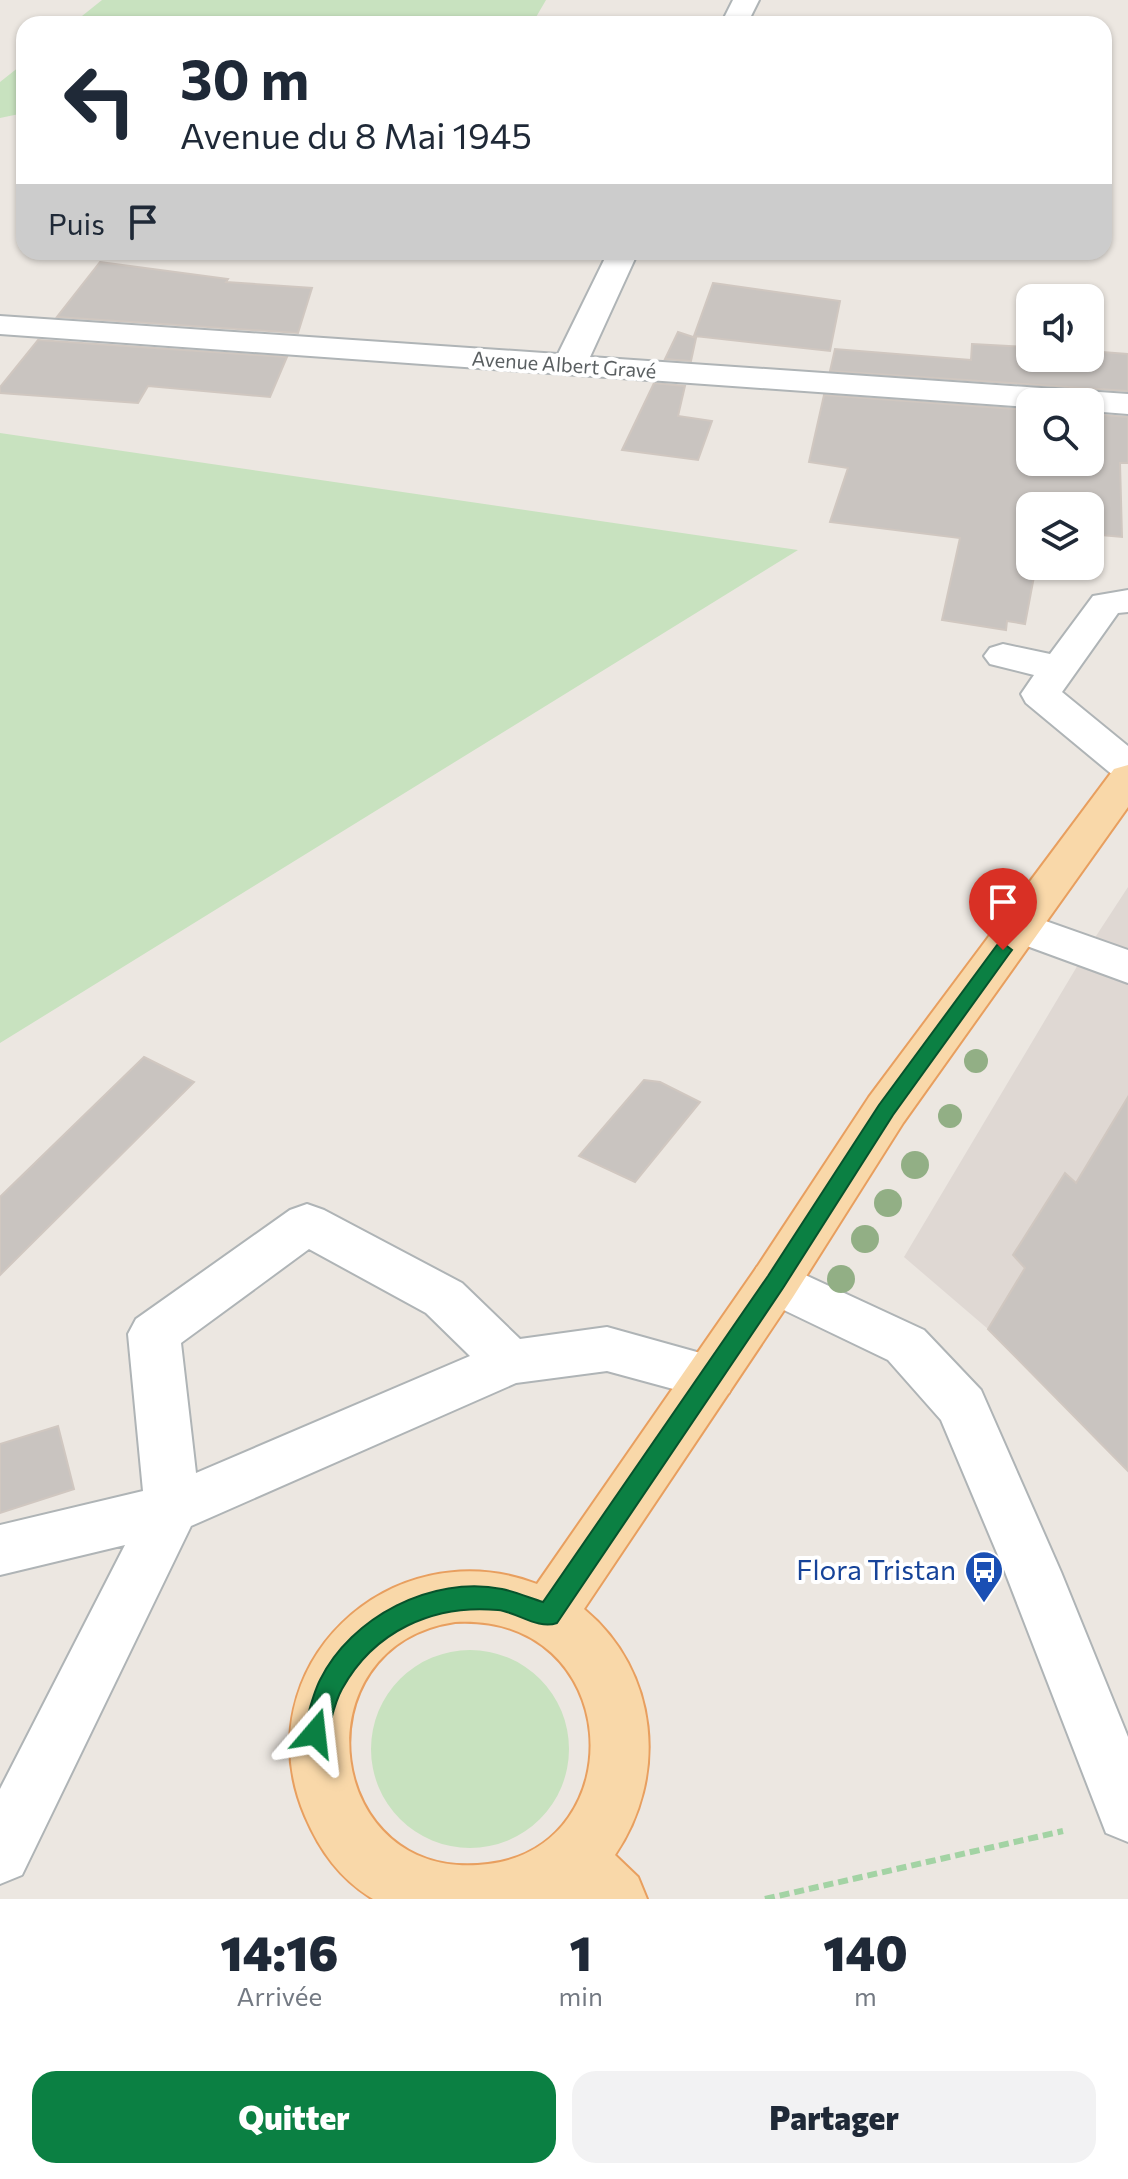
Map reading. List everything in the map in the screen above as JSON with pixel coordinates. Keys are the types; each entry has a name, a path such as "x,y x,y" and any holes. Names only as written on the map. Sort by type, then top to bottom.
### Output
{"main road":[{"path":"548,1615 775,1282 886,1110 1128,778"},
{"path":"450,1599 501,1599 548,1615 586,1642 612,1681 625,1725 622,1773 604,1819 571,1857 527,1883 476,1895 369,1884 340,1832 319,1785 315,1733 330,1685 360,1643 402,1614 450,1599"},
{"path":"571,1857 616,1899"}],"street":[{"path":"569,366 619,260"},
{"name":"Avenue Albert Gravé","path":"0,325 1128,404"},
{"path":"1128,601 1106,604 1040,694 1128,767"},
{"path":"1003,656 1059,668"},
{"path":"1020,927 1128,967"},
{"path":"0,1853 172,1509 154,1334 307,1224 444,1298 510,1362"},
{"path":"775,1282 906,1345 962,1406 1033,1572 1128,1812"},
{"path":"2,1551 172,1509 510,1362 607,1349 710,1377"}],"path":[{"path":"765,1899 1063,1831"}],"shaded area":[{"path":"1128,887 1128,1471 988,1329 904,1257 1085,953"}],"green space":[{"path":"102,0 546,0 537,16 82,16"},
{"path":"16,69 16,115 0,118 0,82"},
{"path":"0,433 798,550 0,1043"},
{"path":"470,1650 508,1658 540,1679 561,1711 569,1749 561,1787 540,1819 508,1840 470,1848 432,1840 400,1819 379,1787 371,1749 379,1711 400,1679 432,1658"}],"building":[{"path":"100,262 228,279 226,282 312,288 298,333 57,317"},
{"path":"713,283 840,301 830,351 694,336"},
{"path":"678,332 696,338 691,361 665,359"},
{"path":"38,340 287,357 270,397 148,386 138,403 0,393 0,387"},
{"path":"972,344 1016,346 1016,372 1104,372 1104,352 1128,354 1128,391 830,371 835,349 971,360"},
{"path":"654,383 685,386 678,416 712,421 698,460 622,450"},
{"path":"824,395 1016,409 1016,476 1104,476 1104,415 1128,417 1128,463 1120,463 1122,537 1104,535 1104,492 1016,492 1016,580 1033,580 1025,624 1007,621 1006,630 942,620 960,538 830,522 848,468 809,462"},
{"path":"144,1057 194,1082 0,1275 0,1197"},
{"path":"644,1080 660,1082 700,1102 635,1182 579,1156"},
{"path":"1128,1097 1128,1471 988,1329 1025,1268 1013,1255 1065,1173 1076,1183"},
{"path":"58,1426 74,1489 0,1513 0,1444"}],"place":[{"name":"Flora Tristan","path":"984,1604"}],"route":[{"path":"315,1733 330,1685 360,1643 402,1614 450,1599 501,1599 548,1615 775,1282 886,1110 1003,950"}]}
